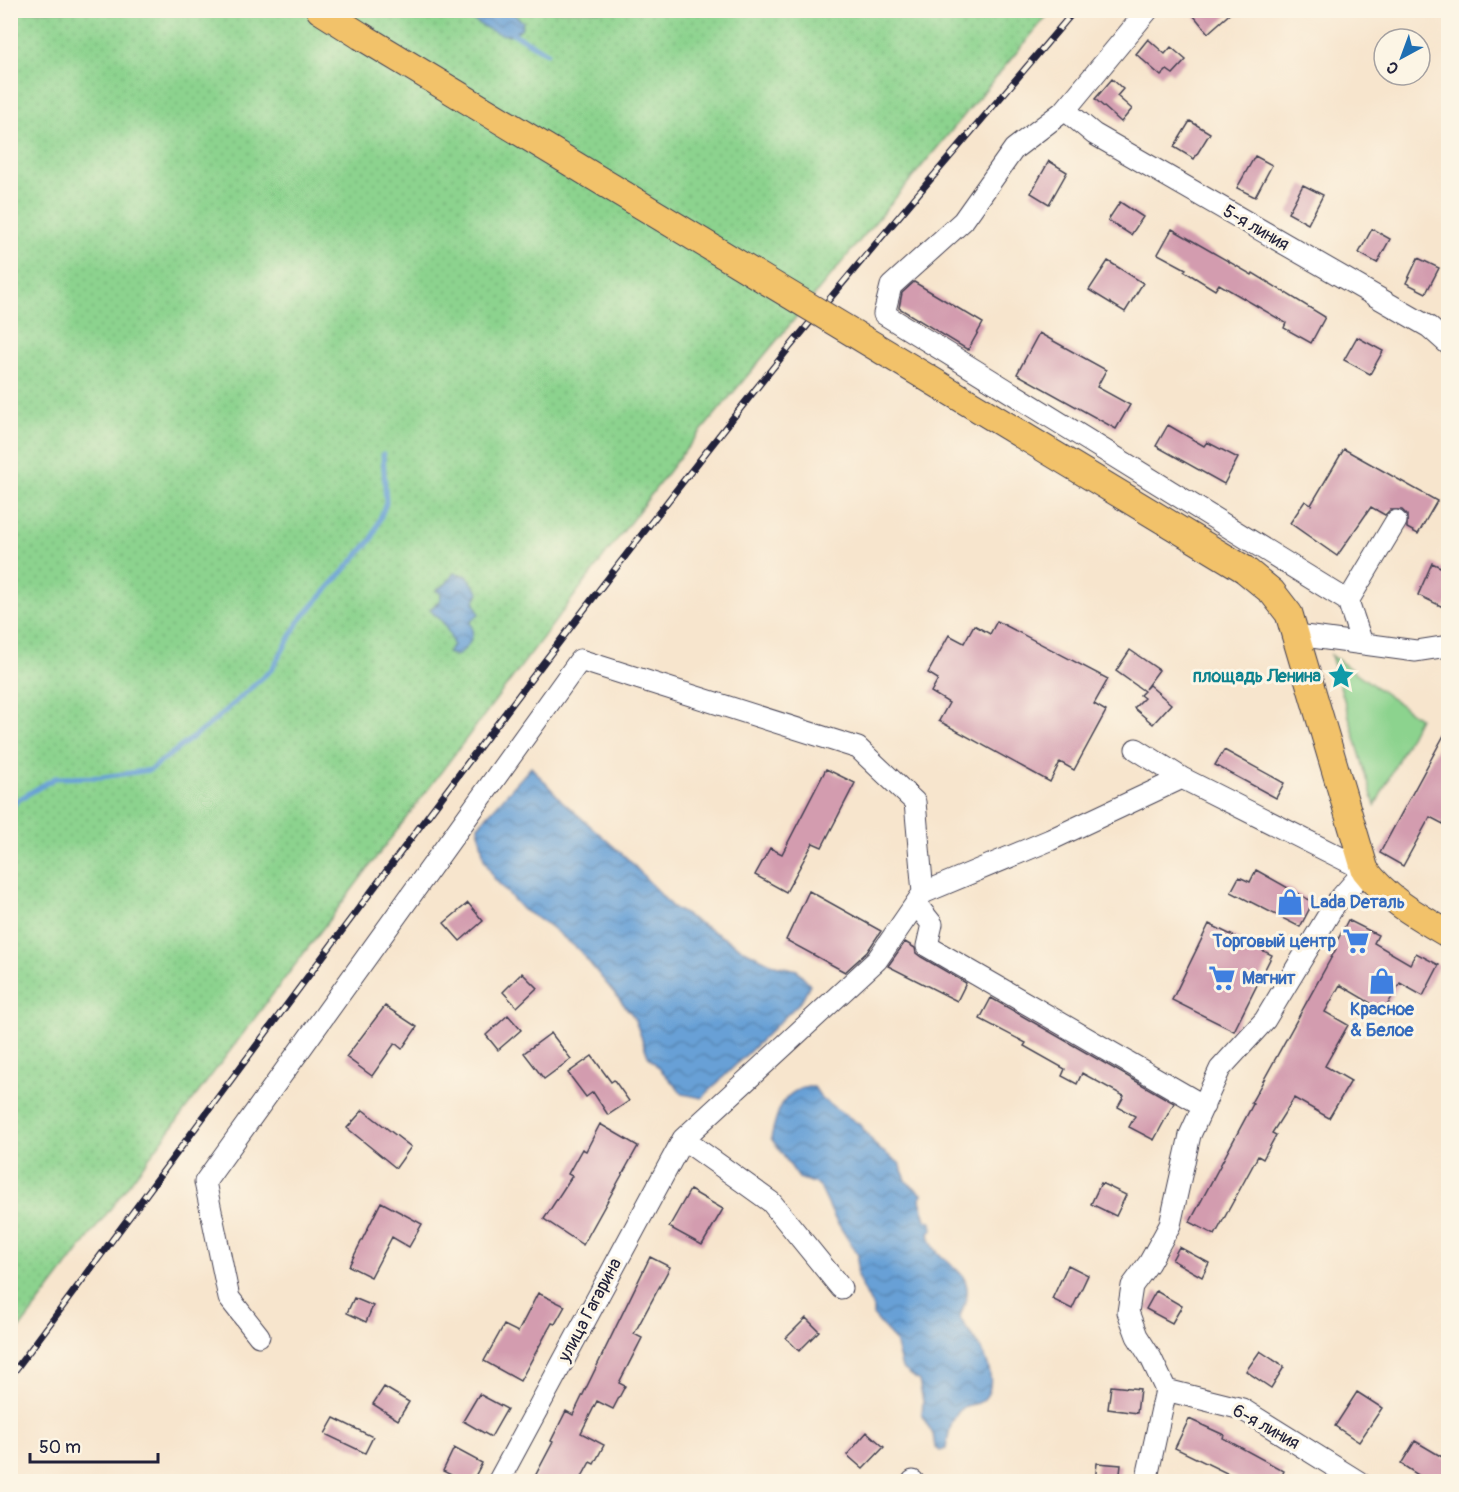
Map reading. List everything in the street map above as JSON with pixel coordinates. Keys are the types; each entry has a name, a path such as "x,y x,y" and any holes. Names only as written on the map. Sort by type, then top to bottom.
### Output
{"main road":[{"path":"320,10 1244,569 1272,592 1289,614 1365,870 1380,890 1399,905 1449,934"}],"street":[{"path":"1148,10 1065,110 1014,149 963,221 891,286 884,314 1348,601 1362,643"},
{"name":"5-я линия","path":"1065,110 1094,134 1429,327 1449,344"},
{"path":"1348,601 1396,521"},
{"path":"1297,635 1416,651 1449,646"},
{"path":"259,1336 228,1298 205,1182 580,660 858,748 915,802 920,898 932,924 927,946 1204,1106"},
{"path":"1136,750 1182,778 1365,870 1335,904 1265,1020 1220,1069 1190,1135 1170,1225 1149,1263 1132,1286 1128,1312 1137,1336 1166,1390 1146,1482"},
{"path":"920,898 1182,778"},
{"name":"улица Гагарина","path":"498,1482 683,1139 877,960 920,898"},
{"path":"683,1139 771,1202 841,1288"},
{"name":"6-я линия","path":"1166,1390 1242,1409 1359,1482"}],"green space":[{"path":"11,11 1051,11 678,459 11,1340"},
{"path":"1331,655 1419,718 1375,806"}],"water":[{"path":"459,11 510,11 523,22 521,29 512,34 503,35 482,26"},
{"path":"454,573 467,576 479,593 474,601 479,614 470,622 472,637 468,645 457,656 447,653 453,645 451,639 442,621 430,609 440,601 441,594 436,590 446,584"},
{"path":"531,767 562,801 629,860 672,907 744,950 775,965 797,970 810,984 801,1001 702,1098 683,1094 648,1056 634,1017 579,950 547,924 523,910 494,878 484,859 478,826"},
{"path":"807,1087 814,1087 822,1099 859,1124 878,1148 899,1163 907,1182 922,1194 920,1200 926,1220 932,1223 933,1229 929,1233 932,1243 943,1258 963,1276 967,1294 960,1317 984,1356 989,1370 990,1386 984,1398 978,1403 966,1406 956,1415 946,1449 940,1451 935,1447 933,1434 922,1416 923,1401 919,1381 902,1368 895,1341 873,1315 873,1308 857,1276 858,1255 835,1219 819,1185 799,1178 771,1138 781,1106 791,1094"}],"building":[{"path":"1189,10 1234,10 1208,33"},
{"path":"1148,39 1165,54 1171,47 1186,60 1173,74 1167,70 1161,76 1136,54"},
{"path":"1112,79 1123,89 1117,96 1132,109 1121,122 1095,99"},
{"path":"1190,121 1210,133 1194,159 1174,147"},
{"path":"1255,156 1272,165 1255,197 1237,188"},
{"path":"1049,161 1067,172 1049,204 1031,193"},
{"path":"1303,185 1323,195 1308,224 1288,213"},
{"path":"1120,202 1143,217 1131,235 1108,220"},
{"path":"1172,229 1252,275 1253,273 1325,317 1311,343 1284,328 1286,323 1219,284 1215,290 1184,271 1186,269 1158,254"},
{"path":"1372,229 1390,239 1377,263 1359,253"},
{"path":"1418,258 1439,268 1426,293 1406,283"},
{"path":"1108,261 1143,283 1125,312 1089,290"},
{"path":"914,282 983,323 968,350 899,308 902,293"},
{"path":"1039,333 1106,370 1097,387 1130,405 1116,429 1017,374"},
{"path":"1357,337 1383,351 1370,374 1344,360"},
{"path":"1168,425 1204,446 1207,442 1238,458 1224,484 1156,446"},
{"path":"1344,449 1437,501 1418,534 1407,528 1407,515 1402,510 1390,510 1385,515 1371,507 1337,556 1290,523 1305,501 1311,505"},
{"path":"1432,563 1449,571 1449,600 1445,608 1418,595"},
{"path":"997,621 1108,679 1094,704 1106,711 1074,770 1060,762 1050,782 939,721 949,703 931,692 938,679 928,673 949,635 964,643 974,625 990,634"},
{"path":"1130,650 1159,670 1145,689 1149,685 1171,704 1153,724 1134,708 1144,698 1140,695 1144,691 1116,671"},
{"path":"1449,726 1449,827 1430,817 1403,866 1380,853"},
{"path":"1224,750 1284,783 1276,798 1215,765"},
{"path":"826,769 855,783 822,847 813,843 786,892 755,875 770,848 782,854"},
{"path":"1256,870 1313,902 1300,927 1231,892 1239,877 1250,882"},
{"path":"809,891 881,931 867,952 845,972 786,940"},
{"path":"468,903 483,921 460,941 444,923"},
{"path":"1348,920 1378,935 1374,943 1410,964 1416,953 1439,965 1423,996 1400,983 1384,1011 1340,985 1325,1012 1348,1025 1325,1066 1351,1081 1329,1118 1294,1098 1272,1133 1276,1135 1263,1159 1258,1156 1215,1235 1190,1222 1253,1104 1251,1103 1336,949 1334,947"},
{"name":"Магнит","path":"1209,924 1272,955 1234,1031 1172,1000"},
{"path":"905,942 915,948 916,953 921,957 966,983 957,1001 888,966"},
{"path":"522,973 537,988 517,1007 503,992"},
{"path":"991,998 1174,1103 1154,1140 1129,1127 1135,1116 1118,1107 1124,1096 1082,1073 1077,1084 1062,1076 1065,1069 1024,1046 1026,1043 980,1019"},
{"path":"385,1006 417,1027 402,1049 395,1043 372,1076 346,1057"},
{"path":"508,1015 521,1030 498,1050 486,1035"},
{"path":"551,1033 571,1059 544,1079 524,1053"},
{"path":"592,1056 611,1082 614,1080 629,1101 608,1115 593,1092 586,1097 568,1073"},
{"path":"363,1110 411,1147 396,1168 347,1128"},
{"path":"600,1124 638,1146 583,1245 544,1219 572,1176 568,1174 582,1149 586,1151"},
{"path":"1101,1183 1126,1195 1116,1216 1091,1204"},
{"path":"690,1190 723,1209 702,1245 669,1227"},
{"path":"381,1202 422,1224 409,1247 392,1237 371,1277 349,1266"},
{"path":"1179,1247 1209,1263 1202,1277 1172,1260"},
{"path":"650,1257 670,1267 634,1334 642,1338 619,1383 625,1386 613,1409 597,1401 581,1433 604,1445 594,1464 590,1462 579,1482 532,1482 566,1411 573,1415"},
{"path":"1068,1265 1088,1275 1072,1309 1052,1299"},
{"path":"1156,1291 1182,1306 1172,1323 1146,1309"},
{"path":"538,1293 565,1306 555,1324 552,1323 520,1381 484,1361 504,1325 518,1332"},
{"path":"354,1298 373,1306 366,1322 347,1313"},
{"path":"806,1318 819,1331 799,1351 786,1338"},
{"path":"1260,1351 1284,1367 1271,1388 1246,1371"},
{"path":"1111,1386 1140,1389 1137,1413 1108,1409"},
{"path":"384,1387 409,1402 398,1420 373,1404"},
{"path":"1357,1392 1382,1408 1359,1442 1335,1426"},
{"path":"479,1394 507,1409 491,1437 463,1421"},
{"path":"334,1418 373,1437 365,1453 325,1434"},
{"path":"1189,1419 1224,1435 1223,1438 1284,1471 1279,1482 1245,1482 1175,1448"},
{"path":"867,1432 884,1447 863,1469 847,1455"},
{"path":"1415,1441 1449,1461 1449,1477 1445,1482 1429,1482 1401,1464"},
{"path":"454,1448 482,1463 472,1482 465,1482 443,1471"},
{"path":"1097,1463 1121,1465 1119,1482 1095,1482"}],"waterway":[{"path":"509,31 547,53"},
{"path":"10,809 18,800 55,778 102,777 150,770 213,722 272,669 300,620 372,539 386,503 383,454"}],"railway":[{"path":"10,1377 472,757 755,390 833,294 1075,10"}],"place":[{"name":"площадь Ленина","path":"1341,676"},
{"name":"Lada Dеталь","path":"1290,902"},
{"name":"Торговый центр","path":"1356,941"},
{"name":"Магнит","path":"1222,978"},
{"name":"Красное & Белое","path":"1382,981"}]}
